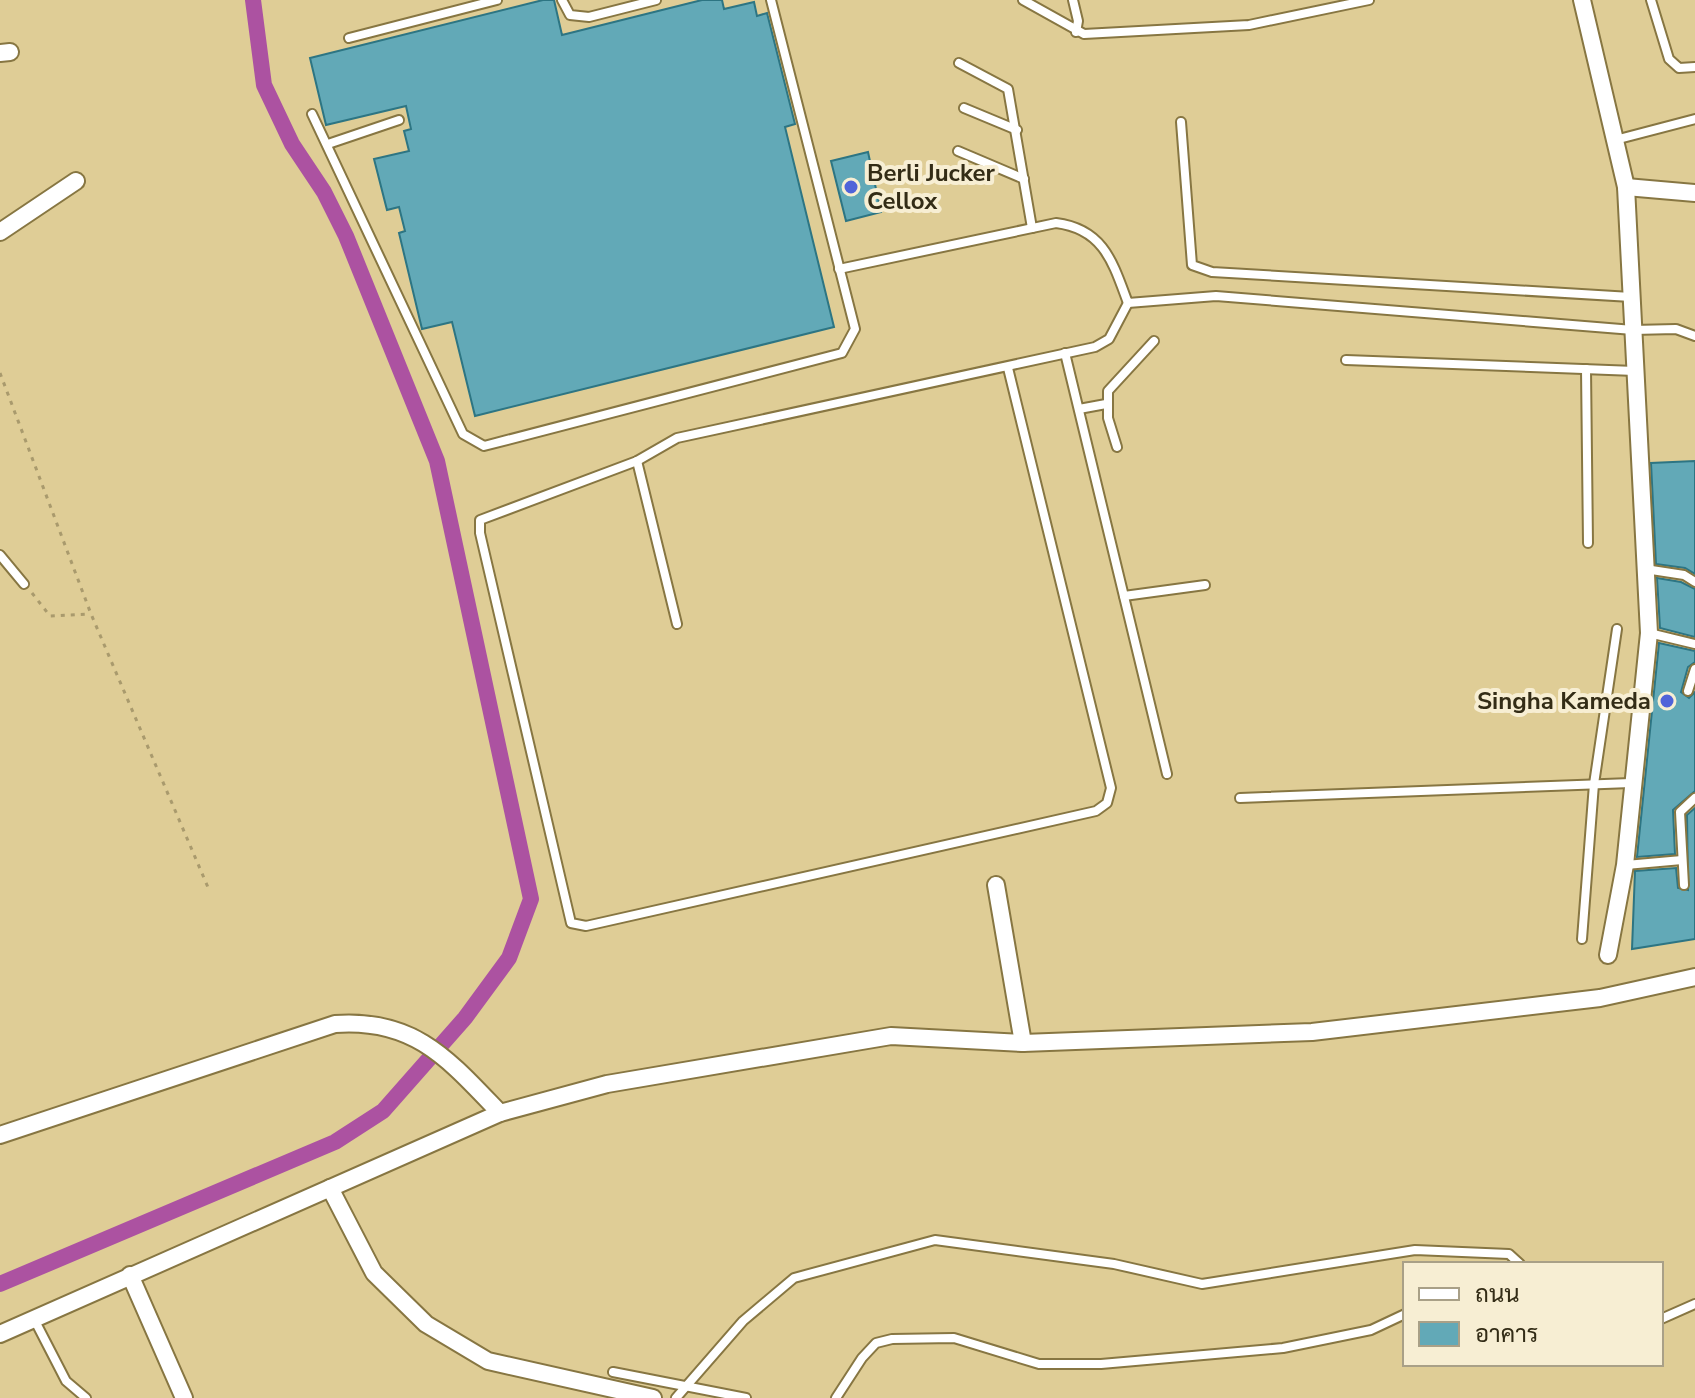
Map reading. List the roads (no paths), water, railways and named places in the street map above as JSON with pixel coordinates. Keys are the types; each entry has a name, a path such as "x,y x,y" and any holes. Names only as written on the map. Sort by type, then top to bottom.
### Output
{"street":[{"path":"1582,0 1626,187 1649,633 1631,783 1625,865 1608,955"},
{"path":"0,232 76,181"},
{"path":"1626,187 1695,193"},
{"path":"996,885 1023,1043"},
{"path":"0,1334 500,1113 607,1084 891,1036 1023,1043 1312,1032 1600,998 1695,977"},
{"path":"0,1135 335,1024 365,1022 397,1029 430,1045 500,1113"},
{"path":"330,1188 374,1273 426,1324 488,1361 620,1395 653,1398"},
{"path":"130,1275 184,1398"}],"lane":[{"path":"349,38 497,0"},
{"path":"562,0 570,15 589,17 656,0"},
{"path":"312,114 418,345 463,434 484,446 842,353 855,329 771,0"},
{"path":"1023,0 1076,32 1249,25 1369,0"},
{"path":"1073,0 1078,21 1076,32"},
{"path":"1651,0 1669,59 1679,68 1695,67"},
{"path":"959,63 1004,84 1017,130 1032,228"},
{"path":"964,108 1017,130"},
{"path":"1615,140 1695,119"},
{"path":"328,144 399,120"},
{"path":"1181,122 1192,265 1198,268 1212,272 1631,297"},
{"path":"958,151 1024,179"},
{"path":"839,269 1056,223 1078,226 1090,233 1116,269 1128,303 1109,339 1095,347 677,438 637,461 480,520 480,533 571,923 586,926 1096,811 1107,803 1111,788 1008,368"},
{"path":"1128,303 1216,296 1633,330 1676,329 1695,336"},
{"path":"1117,447 1106,404 1108,391 1154,341"},
{"path":"1065,353 1167,774"},
{"path":"1346,360 1635,371"},
{"path":"1586,369 1588,543"},
{"path":"1079,409 1106,404"},
{"path":"637,461 677,624"},
{"path":"0,555 24,584"},
{"path":"1644,569 1684,575 1695,582"},
{"path":"1124,596 1205,585"},
{"path":"1582,939 1594,784 1617,629"},
{"path":"1649,633 1695,644"},
{"path":"1688,691 1695,669"},
{"path":"1240,798 1631,783"},
{"path":"1684,885 1680,812 1695,798"},
{"path":"1625,865 1682,860"},
{"path":"676,1398 743,1321 794,1278 935,1240 1114,1264 1202,1284 1415,1250 1509,1254 1518,1262"},
{"path":"1663,1318 1695,1304"},
{"path":"836,1398 862,1358 876,1343 892,1339 954,1338 1039,1364 1101,1364 1283,1348 1371,1330 1403,1315"},
{"path":"34,1319 66,1381 86,1398"},
{"path":"613,1372 746,1398"}],"waterway":[{"path":"0,1284 335,1142 383,1111 465,1018 509,958 531,899 437,461 346,236 324,192 292,144 264,85 253,0"}],"place":[{"name":"Berli Jucker Cellox","path":"851,187"},
{"name":"Singha Kameda","path":"1667,701"}]}
